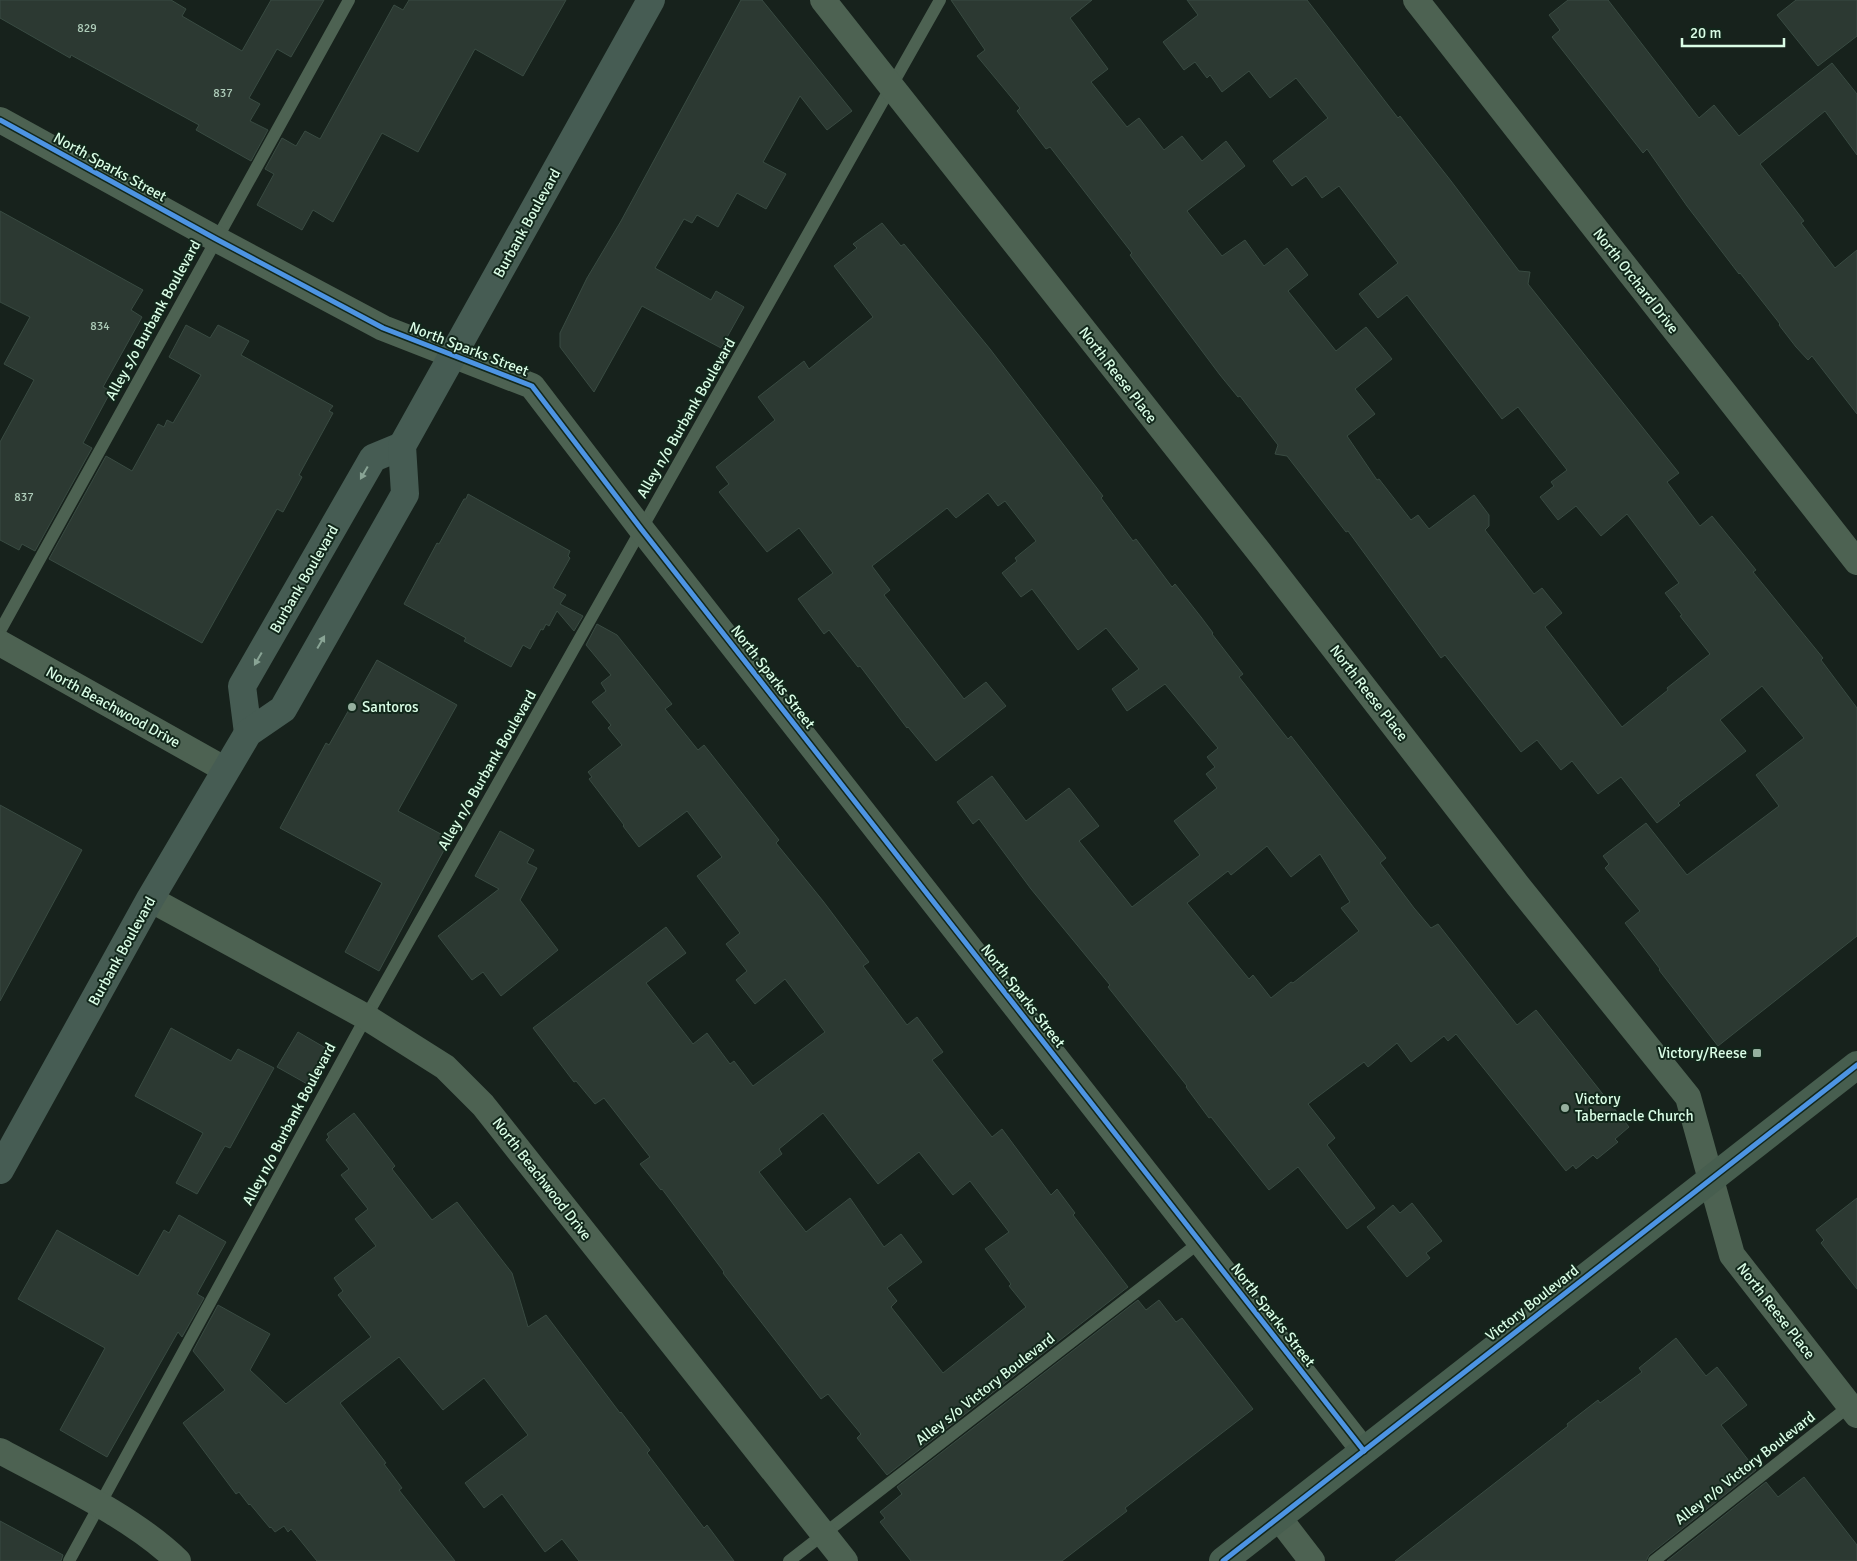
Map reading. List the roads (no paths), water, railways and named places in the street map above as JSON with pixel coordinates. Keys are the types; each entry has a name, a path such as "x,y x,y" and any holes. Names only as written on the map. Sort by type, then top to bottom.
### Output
{"main road":[{"name":"Burbank Boulevard","path":"1,1167 150,899 248,733 283,709 405,494 402,446 651,0"},
{"name":"Burbank Boulevard","path":"248,733 242,686 373,458 402,446"},
{"name":"Victory Boulevard","path":"1223,1561 1857,1065"}],"street":[{"name":"North Reese Place","path":"823,0 1267,562 1524,894 1688,1097 1732,1255 1855,1407"},
{"name":"North Orchard Drive","path":"1416,0 1857,562"},
{"name":"North Sparks Street","path":"0,120 383,328 532,386 642,530 1364,1451"},
{"name":"North Beachwood Drive","path":"0,643 226,770"},
{"name":"North Beachwood Drive","path":"150,899 366,1017 445,1067 483,1105 844,1561"},
{"path":"0,1451 101,1506 137,1529 178,1561"},
{"path":"1279,1518 1312,1561"}],"lane":[{"name":"Alley s/o Burbank Boulevard","path":"0,631 349,0"},
{"name":"Alley n/o Burbank Boulevard","path":"69,1561 101,1506 366,1017 940,0"},
{"name":"Alley s/o Victory Boulevard","path":"789,1561 1200,1242"},
{"name":"Alley n/o Victory Boulevard","path":"1654,1561 1855,1407"}],"place":[{"name":"Santoros","path":"352,707"},
{"name":"Victory/Reese","path":"1757,1053"},
{"name":"Victory Tabernacle Church","path":"1565,1108"}]}
